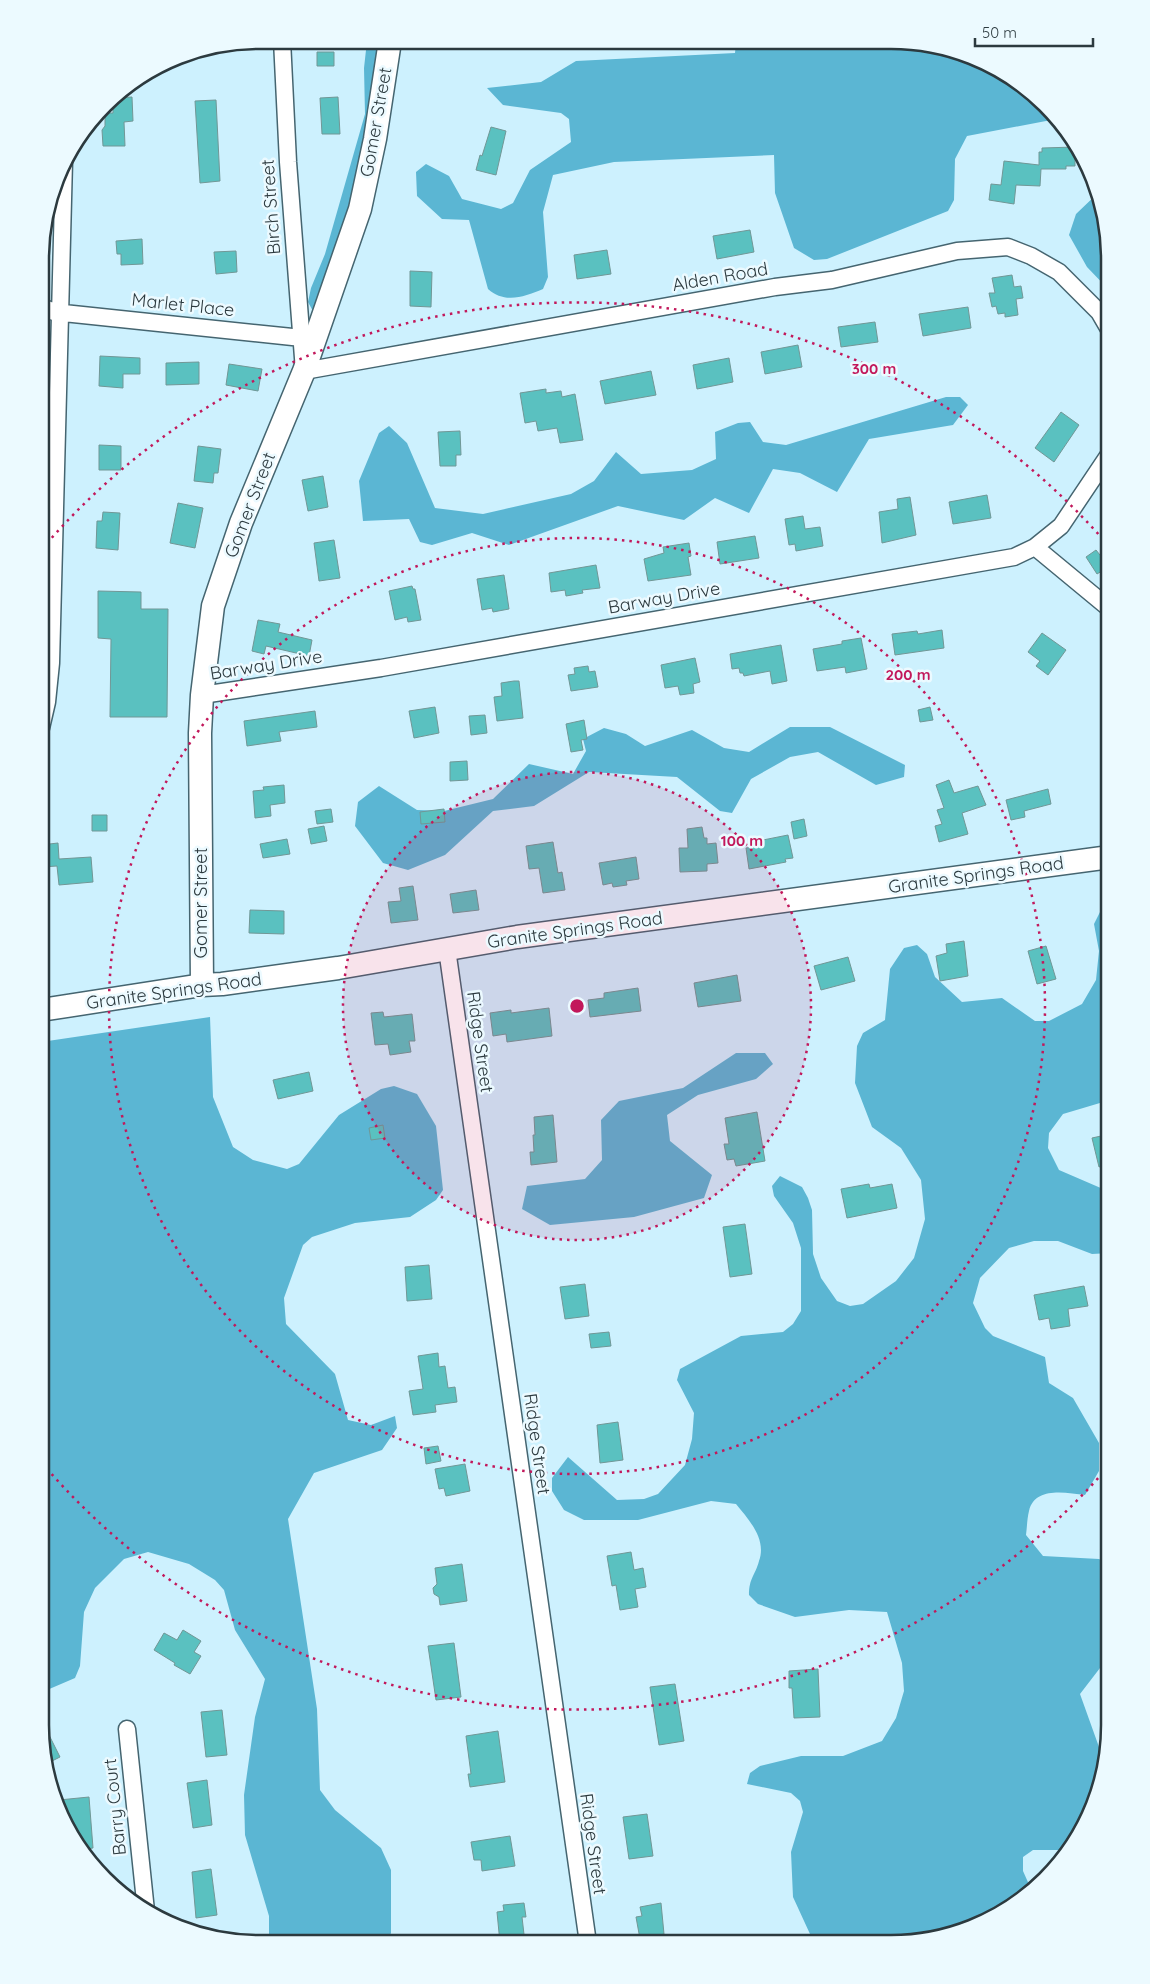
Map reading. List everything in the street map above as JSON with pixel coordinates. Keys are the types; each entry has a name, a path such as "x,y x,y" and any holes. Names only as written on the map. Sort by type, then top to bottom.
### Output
{"street":[{"name":"Birch Street","path":"282,49 288,162 304,371"},
{"name":"Gomer Street","path":"202,985 200,733 202,696 213,606 240,523 304,371 360,209 376,139 389,49"},
{"path":"49,682 63,183"},
{"name":"Alden Road","path":"304,371 775,287 832,280 957,251 1008,246 1060,272 1101,317"},
{"name":"Marlet Place","path":"49,309 60,313 302,338"},
{"name":"Barway Drive","path":"202,696 381,668 1014,557 1035,547 1061,526 1101,466"},
{"path":"1035,547 1101,602"},
{"name":"Granite Springs Road","path":"49,1009 202,985 338,968 516,937 1101,858"},
{"name":"Ridge Street","path":"447,949 587,1935"},
{"name":"Barry Court","path":"127,1729 145,1902"}],"shaded area":[{"path":"366,49 383,49 369,142 328,282 314,313 308,302 311,288 325,254 365,114 364,68"},
{"path":"735,49 905,49 932,53 984,70 1019,92 1050,121 967,136 955,159 954,200 948,211 827,259 814,260 794,248 775,193 774,155 614,162 553,175 543,212 548,277 543,289 515,298 494,294 488,289 469,220 442,219 417,196 416,172 426,164 449,176 462,199 501,209 513,203 530,170 571,142 569,119 561,113 503,105 487,88 541,82 576,61 735,53"},
{"path":"1092,199 1101,245 1101,282 1087,267 1069,235 1076,214"},
{"path":"946,397 960,397 968,405 953,425 869,439 837,492 800,473 773,469 749,513 715,498 684,520 618,506 509,545 472,533 432,545 420,542 409,519 363,521 359,481 379,433 389,426 407,443 435,508 483,514 571,494 594,481 616,452 641,474 692,470 716,459 715,432 738,423 750,422 763,442 786,445"},
{"path":"790,727 830,727 905,765 904,777 876,785 818,752 790,757 751,779 732,813 720,811 677,777 589,772 534,806 493,811 445,855 408,870 383,863 355,826 358,802 379,786 417,810 444,811 493,799 529,764 573,774 586,751 583,739 604,728 626,734 645,746 692,730 724,748 749,752"},
{"path":"1101,910 1101,1103 1063,1114 1049,1133 1048,1148 1059,1170 1101,1188 1101,1254 1092,1254 1058,1241 1034,1241 1009,1248 980,1278 973,1303 985,1328 993,1336 1045,1357 1049,1383 1073,1398 1099,1443 1099,1471 1085,1495 1052,1493 1044,1494 1038,1498 1032,1503 1029,1511 1026,1535 1043,1556 1101,1560 1101,1667 1080,1694 1100,1749 1094,1779 1080,1818 1060,1850 1033,1850 1023,1857 1023,1871 1029,1884 1008,1900 984,1914 945,1928 905,1935 812,1935 793,1897 791,1852 803,1812 800,1801 791,1793 747,1784 750,1773 760,1766 801,1756 843,1756 882,1741 896,1718 904,1691 902,1663 887,1612 849,1610 795,1617 758,1604 749,1595 749,1589 759,1561 761,1545 755,1530 736,1504 711,1501 638,1520 584,1520 564,1510 552,1491 552,1478 568,1457 617,1500 644,1499 658,1494 685,1465 692,1439 694,1413 677,1380 680,1369 741,1336 783,1332 793,1324 801,1311 801,1248 793,1223 774,1196 772,1186 780,1176 802,1187 808,1198 812,1210 813,1254 821,1278 837,1301 850,1306 863,1304 896,1281 914,1258 925,1219 921,1180 901,1148 872,1127 855,1083 857,1046 863,1033 885,1020 890,969 904,948 917,945 927,954 935,977 962,1002 1002,998 1035,1021 1049,1021 1082,1004 1096,980 1099,951 1094,924"},
{"path":"210,1017 213,1097 233,1147 253,1160 287,1169 299,1164 339,1115 381,1089 394,1086 417,1094 436,1126 443,1190 436,1200 410,1217 355,1223 312,1237 303,1245 284,1298 286,1324 335,1374 348,1420 371,1425 395,1416 397,1428 382,1450 314,1473 288,1519 317,1709 320,1790 335,1810 381,1848 391,1870 390,1935 269,1935 269,1916 245,1835 244,1795 255,1717 265,1679 235,1630 224,1590 215,1580 189,1564 148,1552 124,1559 95,1588 84,1612 80,1666 75,1678 49,1689 49,1041"},
{"path":"736,1053 765,1053 773,1064 756,1079 698,1095 667,1115 670,1141 712,1175 704,1198 634,1217 550,1225 522,1209 527,1186 585,1179 602,1160 601,1120 619,1101 683,1088"}],"building":[{"path":"317,52 334,52 334,66 317,66"},
{"path":"124,97 132,97 133,121 124,122 125,146 103,146 102,130 105,126 105,116 107,113 113,113 113,107"},
{"path":"338,97 340,134 322,134 320,98"},
{"path":"216,100 220,181 200,183 195,101"},
{"path":"491,127 506,131 496,175 476,170"},
{"path":"1069,147 1075,157 1075,166 1066,166 1066,169 1041,169 1040,186 1016,185 1014,204 989,200 991,184 1001,185 1004,161 1039,165 1039,152 1042,152 1042,148"},
{"path":"750,230 754,252 717,259 713,236"},
{"path":"142,239 143,264 121,265 121,254 117,254 116,241"},
{"path":"607,250 611,274 577,279 574,255"},
{"path":"236,251 237,272 216,274 214,252"},
{"path":"410,271 432,272 431,307 410,306"},
{"path":"1012,275 1014,287 1021,286 1023,298 1016,299 1018,315 1005,317 1005,313 998,314 996,306 992,307 989,293 995,293 992,278"},
{"path":"968,307 971,328 923,336 919,314"},
{"path":"875,322 878,342 841,347 838,327"},
{"path":"798,345 802,367 765,374 761,352"},
{"path":"100,356 140,358 140,374 123,374 123,388 99,386"},
{"path":"729,358 733,382 697,389 693,365"},
{"path":"199,362 199,384 166,385 166,363"},
{"path":"229,364 262,369 258,391 226,385"},
{"path":"651,371 656,395 605,404 600,381"},
{"path":"546,389 546,393 561,391 562,397 575,394 583,440 560,443 557,428 538,431 536,421 525,423 520,393"},
{"path":"1061,412 1079,425 1054,462 1035,448"},
{"path":"460,431 461,455 456,455 456,466 440,466 438,432"},
{"path":"99,445 121,446 121,470 99,470"},
{"path":"198,446 221,449 218,473 214,473 213,483 194,481"},
{"path":"323,476 328,507 308,511 302,480"},
{"path":"987,495 991,518 953,524 949,502"},
{"path":"910,497 916,535 882,543 879,512 898,509 897,499"},
{"path":"178,503 203,508 195,548 170,543"},
{"path":"103,512 120,513 118,550 96,548 97,521 102,521"},
{"path":"803,516 805,529 820,527 823,546 796,551 795,544 789,545 785,519"},
{"path":"755,536 759,558 720,564 717,542"},
{"path":"334,540 340,578 319,581 314,543"},
{"path":"689,543 691,556 688,557 691,575 648,581 644,559 664,553 663,547"},
{"path":"1096,550 1100,555 1101,572 1097,574 1086,557"},
{"path":"596,565 600,588 582,590 583,593 566,596 565,590 551,592 549,573"},
{"path":"504,575 509,609 493,612 492,608 482,610 477,579"},
{"path":"412,586 415,589 421,620 408,622 407,617 395,620 389,591"},
{"path":"98,591 141,592 141,609 168,609 167,717 110,717 111,639 98,638"},
{"path":"258,620 280,624 278,632 312,640 309,656 266,646 264,654 252,651"},
{"path":"942,630 944,648 895,655 892,634 917,631 918,634"},
{"path":"1042,633 1066,650 1048,675 1036,666 1040,661 1028,652"},
{"path":"861,638 867,669 846,673 845,667 817,671 813,649 842,644 842,641"},
{"path":"781,645 787,681 772,684 770,671 744,676 743,673 740,673 739,668 732,669 730,654"},
{"path":"695,658 700,682 693,684 694,693 680,695 678,686 665,688 661,665"},
{"path":"588,666 589,672 595,671 598,687 571,691 568,675 575,674 574,668"},
{"path":"519,681 523,718 497,721 494,697 502,696 501,683"},
{"path":"435,707 439,733 414,738 409,711"},
{"path":"930,707 933,720 920,722 918,710"},
{"path":"315,711 317,727 279,732 281,741 247,746 244,721"},
{"path":"485,715 487,733 471,735 469,716"},
{"path":"584,720 587,739 581,740 583,750 571,752 566,724"},
{"path":"467,761 468,780 450,781 450,762"},
{"path":"949,780 954,793 978,786 986,805 962,813 968,834 939,842 935,826 942,824 937,810 944,808 936,785"},
{"path":"284,785 285,803 270,805 271,816 255,818 253,791 264,790 263,787"},
{"path":"1048,789 1051,804 1024,811 1025,817 1011,820 1006,800"},
{"path":"331,809 333,822 317,824 315,811"},
{"path":"444,809 445,822 421,824 420,812"},
{"path":"92,815 107,815 107,831 92,831"},
{"path":"804,819 807,836 794,839 791,822"},
{"path":"324,826 327,841 311,844 308,829"},
{"path":"702,827 704,838 707,838 707,844 716,843 718,863 707,864 707,871 680,872 679,848 688,848 687,829"},
{"path":"788,835 793,858 785,859 786,862 749,869 746,848 759,846 758,841"},
{"path":"287,839 290,854 263,858 260,844"},
{"path":"553,842 558,873 562,872 565,890 543,893 539,868 529,869 526,846"},
{"path":"58,843 59,859 91,857 93,882 59,885 57,866 49,867 49,844"},
{"path":"636,857 639,879 626,881 627,885 613,887 612,883 603,885 599,863"},
{"path":"413,886 418,920 391,923 388,902 401,901 399,888"},
{"path":"476,890 479,910 453,913 450,894"},
{"path":"250,910 284,911 284,934 249,933"},
{"path":"964,941 968,976 940,981 936,956 947,953 946,944"},
{"path":"1046,946 1056,979 1037,984 1028,951"},
{"path":"848,957 855,981 821,990 814,966"},
{"path":"737,975 741,1001 698,1007 694,983"},
{"path":"638,988 641,1011 590,1017 588,1000 604,998 604,993"},
{"path":"549,1008 552,1036 507,1042 506,1034 493,1036 490,1013 511,1010 511,1013"},
{"path":"383,1012 384,1017 412,1014 415,1041 409,1041 411,1052 390,1055 388,1044 375,1045 371,1013"},
{"path":"309,1072 313,1091 278,1099 273,1080"},
{"path":"757,1112 765,1161 736,1166 734,1159 727,1160 724,1144 729,1144 725,1118"},
{"path":"553,1115 557,1162 531,1165 530,1152 534,1152 534,1117"},
{"path":"383,1125 385,1138 371,1140 369,1128"},
{"path":"1101,1136 1101,1166 1099,1167 1092,1138"},
{"path":"869,1184 870,1188 892,1184 897,1208 847,1218 841,1189"},
{"path":"745,1224 752,1274 730,1277 723,1227"},
{"path":"429,1265 432,1299 407,1301 405,1267"},
{"path":"585,1284 589,1316 565,1319 560,1287"},
{"path":"1084,1286 1088,1306 1068,1309 1070,1326 1051,1329 1049,1318 1039,1320 1034,1295"},
{"path":"609,1332 611,1346 591,1348 589,1334"},
{"path":"438,1353 439,1367 445,1366 448,1388 455,1387 457,1402 435,1405 436,1412 413,1415 409,1391 423,1389 418,1356"},
{"path":"618,1422 623,1460 600,1463 597,1425"},
{"path":"438,1446 441,1461 426,1464 424,1448"},
{"path":"465,1464 470,1491 446,1496 444,1488 439,1489 435,1469"},
{"path":"631,1552 634,1570 643,1568 646,1587 635,1589 638,1607 620,1610 616,1585 612,1586 607,1556"},
{"path":"462,1564 467,1601 440,1605 439,1597 434,1594 433,1588 437,1584 435,1568"},
{"path":"183,1630 201,1641 194,1652 201,1656 190,1674 154,1650 164,1633 177,1640"},
{"path":"454,1643 461,1697 436,1700 428,1646"},
{"path":"818,1669 820,1717 794,1718 792,1688 789,1688 789,1671"},
{"path":"675,1684 684,1741 659,1745 650,1687"},
{"path":"222,1710 227,1755 206,1757 201,1712"},
{"path":"498,1731 505,1782 470,1787 468,1774 471,1774 466,1736"},
{"path":"49,1735 60,1757 52,1761"},
{"path":"207,1780 212,1825 193,1828 187,1783"},
{"path":"89,1797 93,1848 89,1849 84,1842 70,1818 63,1800"},
{"path":"647,1814 653,1856 629,1859 623,1817"},
{"path":"510,1836 515,1866 482,1871 481,1860 474,1860 471,1842"},
{"path":"211,1869 217,1915 196,1918 192,1872"},
{"path":"524,1903 526,1917 522,1917 524,1935 499,1935 497,1912 504,1911 503,1905"},
{"path":"661,1903 664,1934 639,1935 636,1917 642,1916 640,1907"}]}
